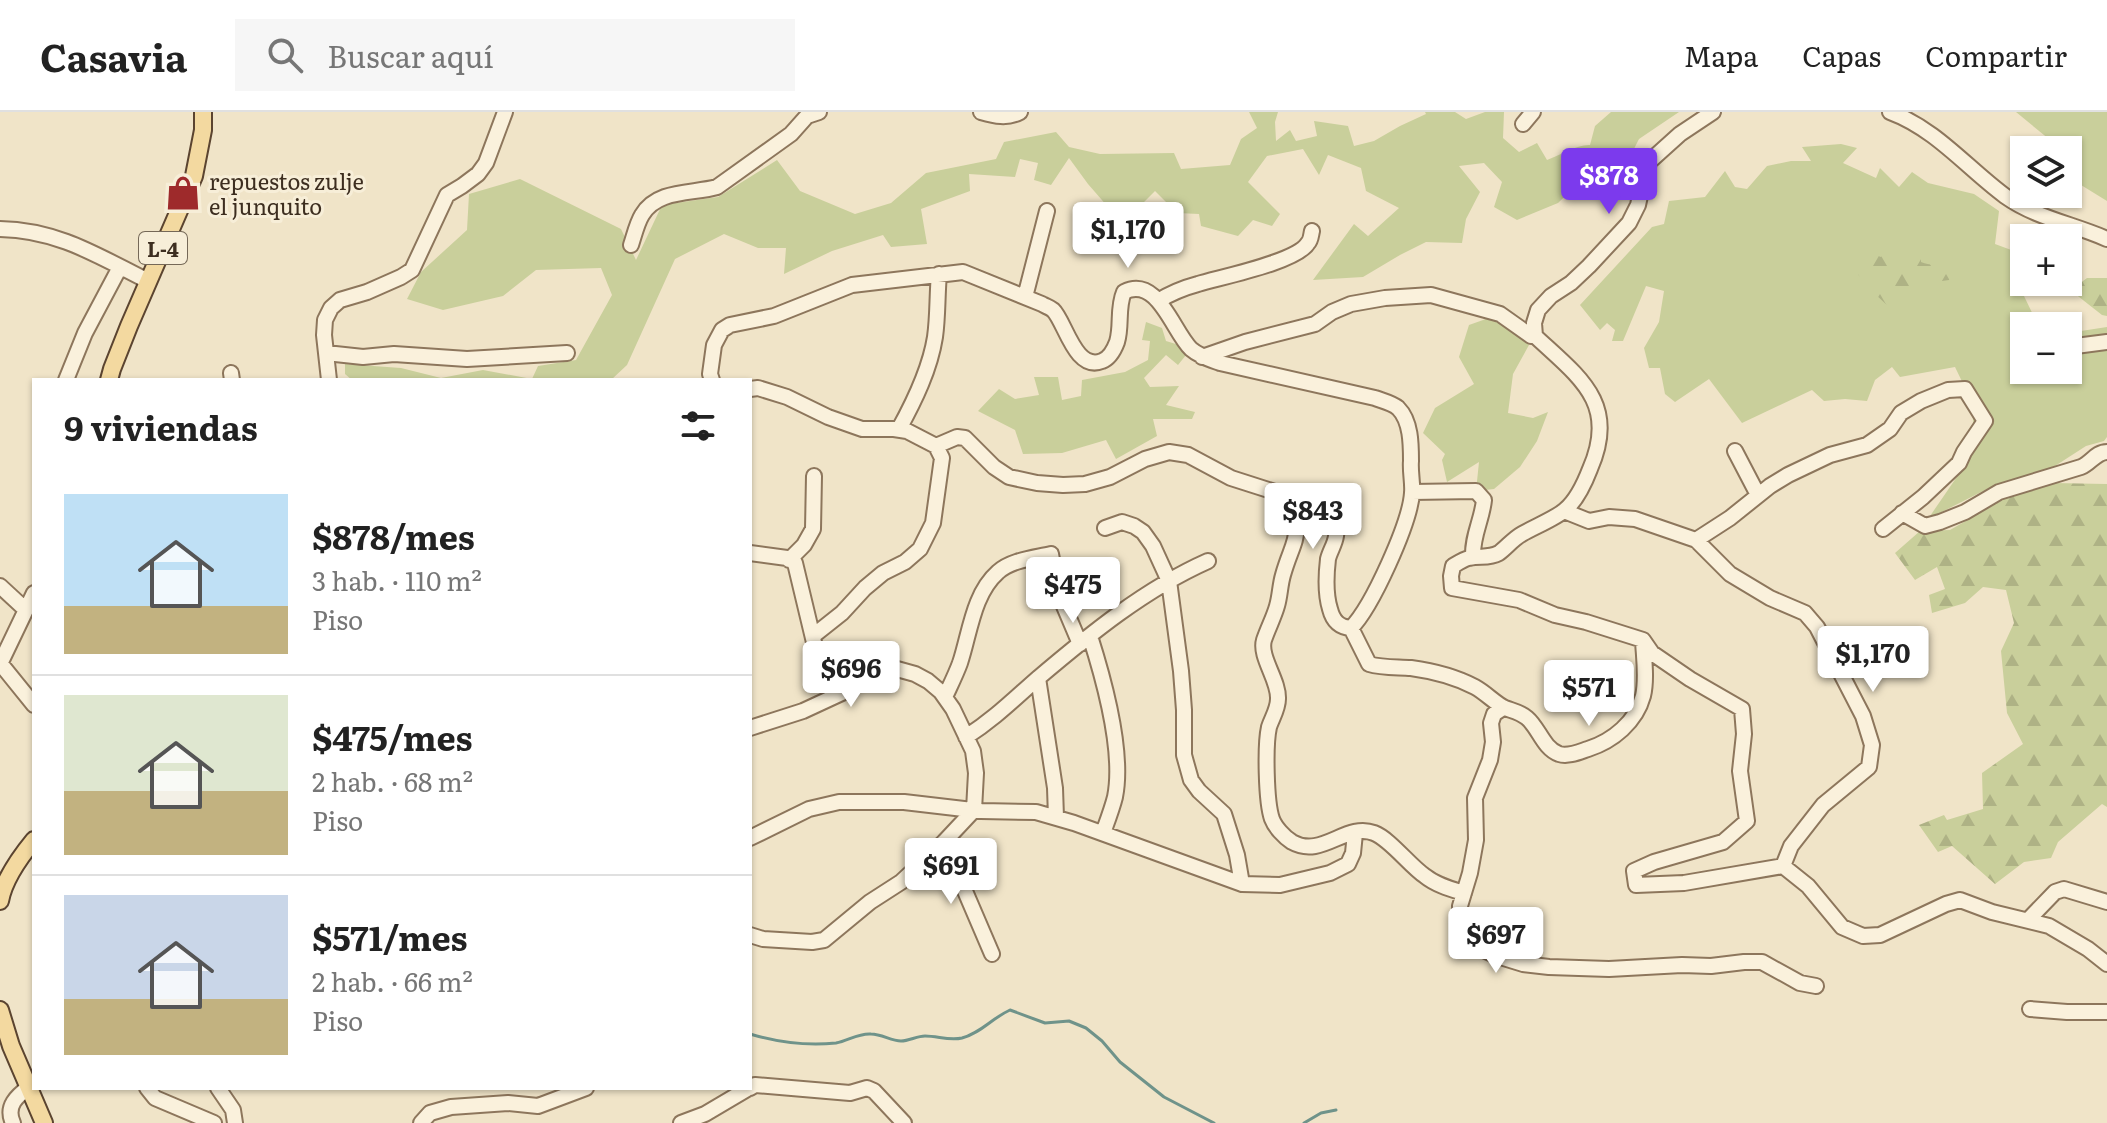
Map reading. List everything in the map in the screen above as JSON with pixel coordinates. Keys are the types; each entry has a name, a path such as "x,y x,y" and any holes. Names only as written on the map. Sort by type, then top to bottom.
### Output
{"main road":[{"name":"L-4","path":"110,378 194,176 203,130 203,112"},
{"path":"0,901 9,878 32,842"},
{"path":"0,1010 11,1046 44,1123"}],"street":[{"path":"329,378 324,335 325,320 331,308 340,300 367,292 412,270 447,195 470,180 486,163 505,112"},
{"path":"631,245 642,214 658,200 717,187 791,134 807,116 819,112"},
{"path":"981,112 1012,116 1020,112"},
{"path":"1523,124 1533,112"},
{"path":"1535,336 1534,323 1538,310 1589,266 1629,223 1638,205 1650,161 1680,134 1713,112"},
{"path":"1890,112 1926,131 1954,151 2005,196 2035,212 2107,239"},
{"path":"1025,297 1047,211"},
{"path":"0,229 35,232 64,239 148,281"},
{"path":"1158,301 1173,292 1293,255 1308,245 1312,231"},
{"path":"67,378 85,333 120,267"},
{"path":"711,378 714,345 722,330 730,325 774,316 852,285 963,272 1054,311 1069,343 1096,363 1104,361 1112,353 1118,340 1120,301 1124,292 1143,290 1169,313 1183,339 1202,357 1375,398 1396,406 1405,417 1411,442 1412,492 1407,516 1360,619 1351,628 1342,628 1333,619 1326,595 1329,555 1336,539 1336,514 1331,507 1315,500 1287,501"},
{"path":"899,429 928,366 936,335 939,274"},
{"path":"1202,357 1315,324 1351,304 1431,295 1500,314 1535,336 1582,381 1593,398 1600,414 1598,450 1581,488 1564,511 1519,535 1488,558 1473,557 1453,566 1452,588 1519,600 1555,615 1643,640 1652,653 1742,709 1744,734 1740,771 1747,821 1723,842 1634,871 1636,885 1684,883 1783,866 1808,886 1842,927 1863,936 1880,935 1960,900 1992,912 2049,926 2107,964"},
{"path":"2082,345 2107,342"},
{"path":"326,353 363,357 394,354 467,359 567,353"},
{"path":"752,389 787,397 862,429 907,431 936,446 942,458 937,507 920,549 905,562 883,573 813,636"},
{"path":"1696,540 1788,475 1830,455 1867,445 1890,429 1901,413 1921,401 1948,390 1965,389 1985,421 1959,463 1883,529"},
{"path":"936,446 957,437 965,438 994,467 1009,477 1063,485 1085,484 1110,477 1145,459 1169,452 1188,455 1231,478 1284,495 1293,510 1297,526 1294,546 1282,576 1279,601 1263,645 1277,685 1278,701 1267,738 1272,820 1291,841 1306,846 1323,845 1363,831 1375,833 1426,878 1464,893"},
{"path":"1735,451 1758,495"},
{"path":"1902,513 1925,526 1940,522 1965,512 1999,492 2087,465 2099,453 2107,452"},
{"path":"789,560 804,545 813,529 814,476"},
{"path":"1412,492 1476,491 1484,500 1483,516 1476,527 1473,557"},
{"path":"1564,511 1589,521 1609,517 1635,519 1696,540 1730,574 1770,598 1805,613 1817,627 1863,716 1872,745 1869,767 1823,805 1791,846 1783,866"},
{"path":"1105,528 1122,522 1143,532 1169,581 1181,671 1184,755 1191,780 1224,814 1242,884"},
{"path":"752,553 795,563 818,667 828,687 844,692"},
{"path":"945,697 986,586 999,571 1017,562 1051,554 1058,592 1085,640 1108,705 1117,768 1115,797 1103,833"},
{"path":"966,737 994,719 1038,678 1126,607 1208,561"},
{"path":"0,586 26,610"},
{"path":"32,597 0,664 32,703"},
{"path":"1351,628 1369,664 1452,677 1477,688 1503,708 1516,710 1529,719 1548,746 1560,755 1573,755 1595,747 1620,733 1632,718 1642,698 1645,681 1643,640"},
{"path":"752,727 803,711 844,692 880,669 897,669 928,681 945,697 973,751 976,773 974,810 901,882 870,902 842,927 824,940 812,942 752,936"},
{"path":"1038,678 1055,788 1056,817"},
{"path":"1503,708 1494,714 1491,723 1493,742 1490,760 1475,798 1476,840 1460,906 1461,925 1475,946 1523,964 1549,967 1609,969 1762,962 1800,983 1816,986"},
{"path":"752,837 809,809 839,802 904,802 974,810 1036,812 1242,884 1280,885 1330,873 1348,864 1353,853 1355,833"},
{"path":"944,842 992,954"},
{"path":"2028,920 2055,892 2064,889 2107,902"},
{"path":"2030,1009 2107,1012"},
{"path":"13,1123 10,1115 12,1104 30,1086"},
{"path":"752,1087 850,1093 867,1088 874,1091 904,1123"},
{"path":"149,1090 155,1098 214,1123"},
{"path":"219,1090 233,1110 235,1123"},
{"path":"421,1123 430,1113 451,1107 508,1103 538,1106 581,1090"},
{"path":"681,1123 705,1114 747,1090"}],"green space":[{"path":"1249,112 1278,112 1276,141 1290,130 1296,141 1317,136 1314,121 1348,126 1354,146 1374,141 1425,112 1455,112 1466,119 1485,112 1504,112 1503,138 1519,152 1537,143 1547,160 1590,145 1595,126 1611,112 1679,112 1639,139 1612,192 1598,164 1558,203 1517,220 1494,207 1502,182 1484,163 1459,166 1480,192 1466,219 1462,243 1426,242 1363,277 1313,280 1354,224 1368,236 1399,208 1366,191 1361,168 1328,155 1319,175 1303,149 1267,156 1248,182 1280,214 1272,226 1253,220 1238,236 1201,226 1199,214 1177,213 1155,191 1144,202 1108,207 1069,158 1051,185 1034,180 1038,163 1020,159 1015,177 969,174 970,191 921,209 927,244 891,247 883,235 832,251 784,274 786,248 758,248 724,234 675,259 627,365 613,378 532,378 538,366 576,360 612,295 601,268 536,270 503,296 443,310 407,299 421,272 467,230 469,194 520,179 621,229 636,260 662,205 718,197 777,160 800,191 855,214 891,203 926,173 996,159 1004,142 1056,132 1069,147 1100,154 1174,153 1181,169 1230,165 1241,139 1257,128"},
{"path":"2016,112 2107,112 2107,201 2082,186 2082,136 2045,136"},
{"path":"1841,144 1857,148 1843,163 1876,178 1880,168 1899,187 1912,172 1928,183 1974,194 1999,211 1995,244 2010,250 2010,296 2024,296 2032,312 2010,312 2010,384 2082,384 2082,331 2107,327 2107,437 2104,441 2086,446 2055,466 1989,488 1928,519 1976,449 1971,400 1955,367 1900,377 1892,367 1875,380 1867,401 1824,401 1812,390 1742,423 1709,379 1675,402 1665,394 1660,368 1649,368 1644,348 1659,322 1664,291 1646,286 1623,341 1612,341 1615,330 1607,323 1600,330 1580,305 1652,227 1664,224 1669,201 1705,197 1725,171 1735,187 1747,189 1767,166 1811,161 1802,147"},
{"path":"1887,234 1892,234 1895,240 1895,256 1914,262 1913,251 1921,247 1921,262 1941,263 1958,249 1957,238 1970,249 1949,280 1935,278 1932,287 1926,291 1893,296 1888,306 1875,294 1876,281 1859,276 1853,254 1859,249 1881,257 1890,247"},
{"path":"2087,278 2107,278 2107,316 2078,296 2082,296 2082,282"},
{"path":"1500,314 1529,345 1513,374 1508,413 1533,418 1548,412 1537,441 1520,467 1494,489 1476,491 1479,462 1447,482 1442,460 1445,454 1423,433 1435,408 1474,384 1459,357 1469,325"},
{"path":"1146,322 1162,328 1166,341 1179,345 1186,355 1178,365 1166,355 1144,378 1150,387 1179,386 1166,405 1195,412 1192,419 1153,419 1157,436 1116,459 1106,440 1062,453 1023,454 1015,430 978,411 999,389 1015,399 1039,395 1034,377 1058,377 1062,400 1081,396 1082,380 1125,372 1148,360 1150,341 1142,340"},
{"path":"345,364 401,368 441,378 350,378 345,374"},
{"path":"483,370 527,378 441,378"},
{"path":"2053,483 2107,484 2107,807 2102,804 2058,842 2051,858 2024,862 1995,884 1952,846 1938,852 1919,825 1944,815 1947,820 1983,809 1982,773 2023,744 2007,713 2001,651 2014,623 2006,590 1983,587 1965,603 1932,613 1929,595 1945,589 1937,567 1915,580 1895,553 1920,531 1950,530 2013,494"}],"waterway":[{"path":"752,1034 814,1044 836,1043 866,1034 901,1041 925,1036 957,1039 975,1033 1010,1010 1045,1023 1069,1021 1086,1028 1120,1062 1164,1097 1214,1123"},
{"path":"1304,1123 1321,1113 1336,1110"}],"place":[{"name":"repuestos zulje el junquito","path":"183,193"}]}
